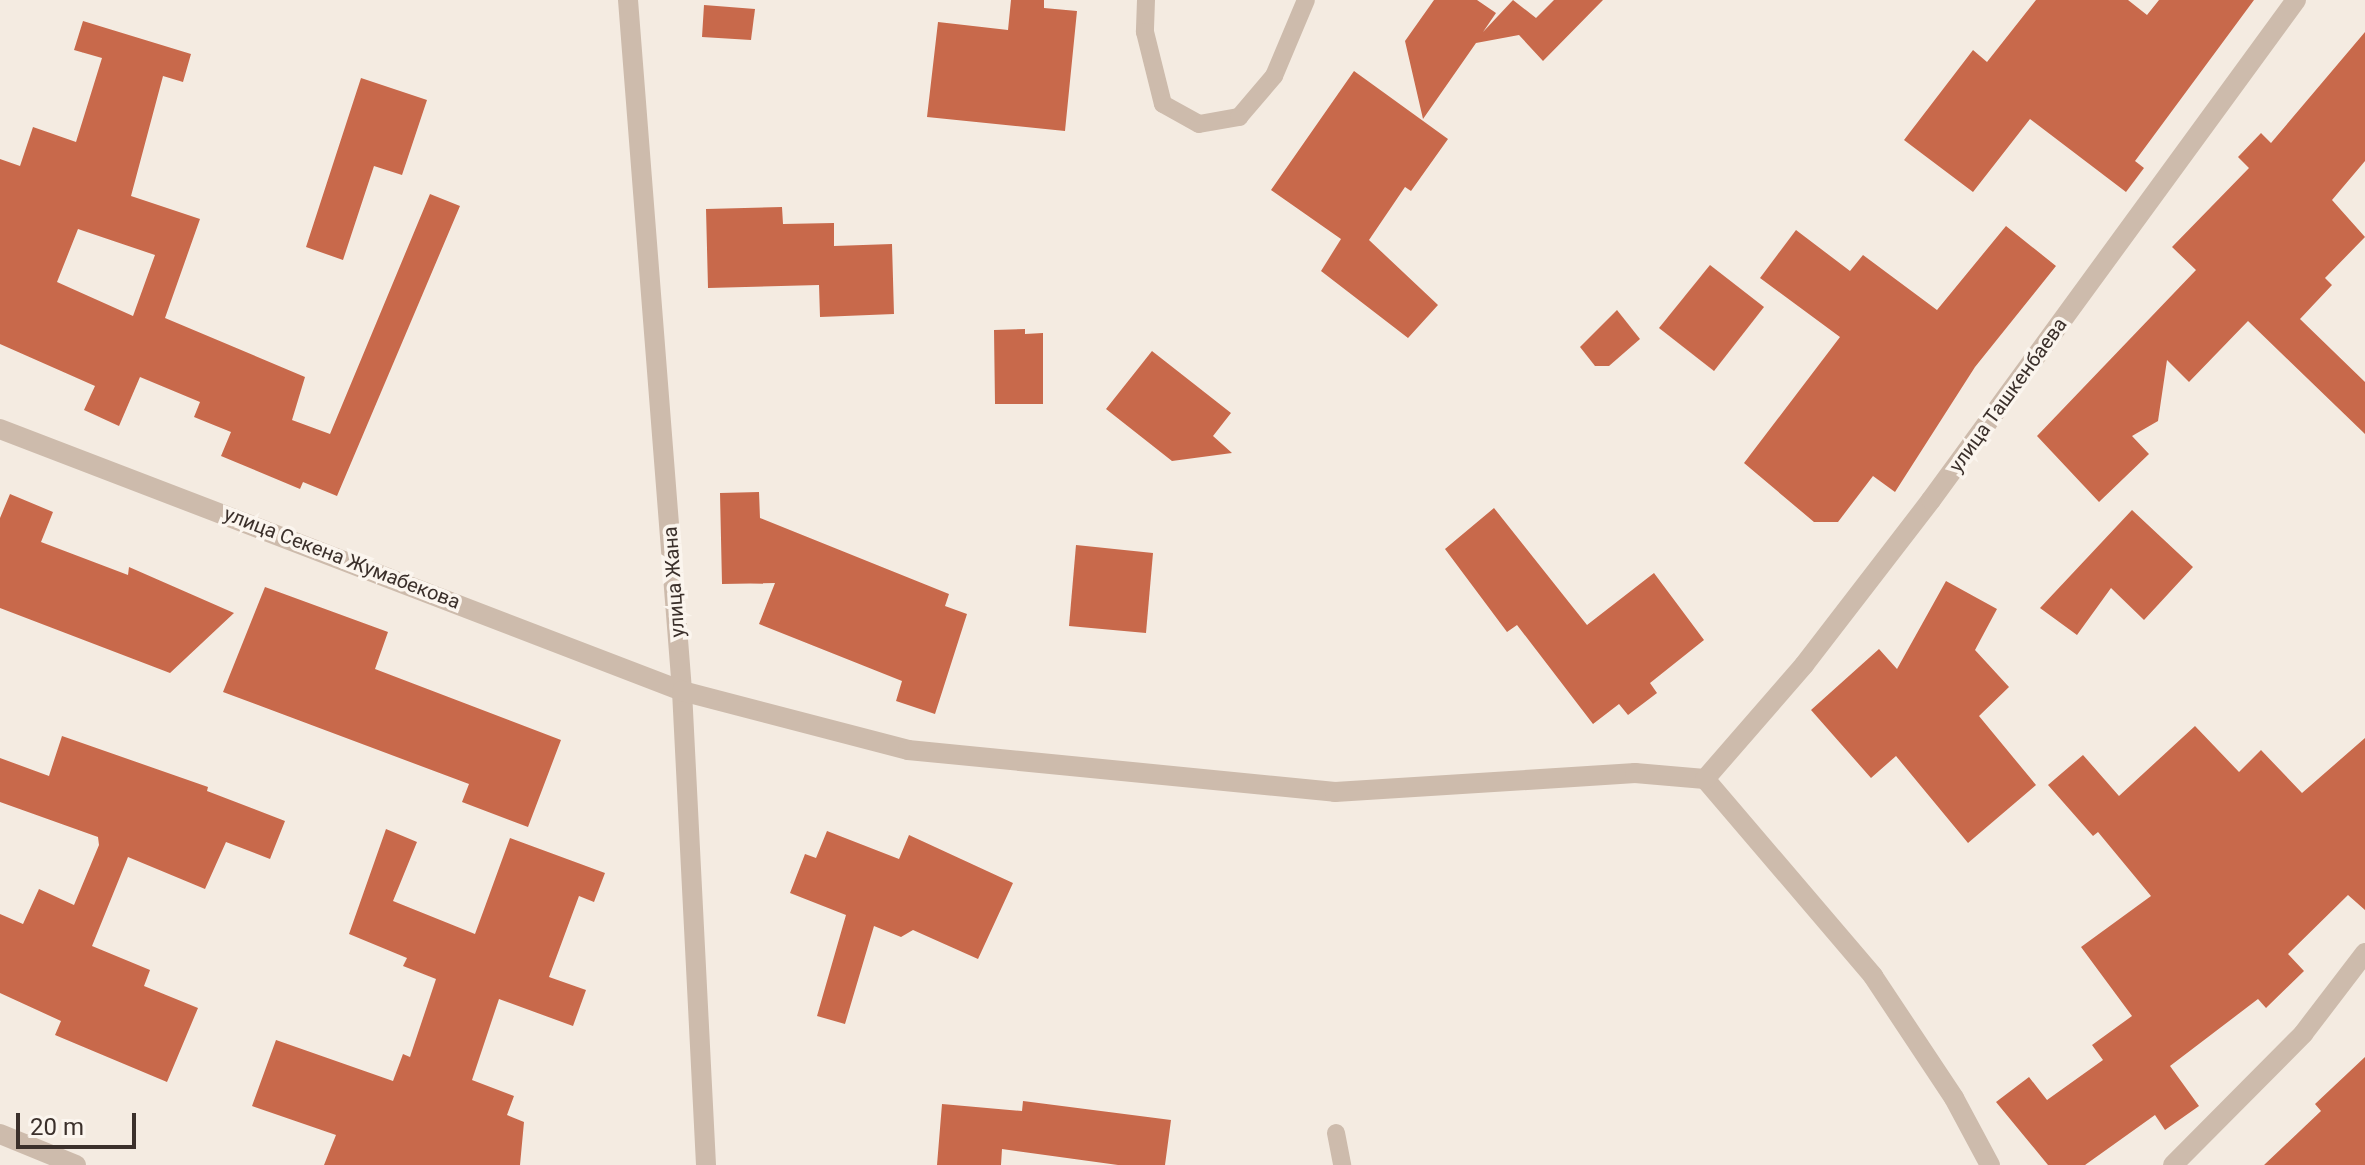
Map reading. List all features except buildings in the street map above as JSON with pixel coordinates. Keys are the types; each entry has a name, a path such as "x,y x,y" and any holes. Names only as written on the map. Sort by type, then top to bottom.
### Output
{"street":[{"name":"улица Жана","path":"628,0 682,691 706,1165"},
{"name":"улица Ташкенбаева","path":"1705,779 1804,665 1931,500 2296,0"},
{"name":"улица Секена Жумабекова","path":"0,429 682,691 908,750 1190,782 1335,792 1635,773 1705,779"},
{"path":"1705,779 1873,976 1954,1098 1990,1165"},
{"path":"2173,1165 2303,1034 2365,953"},
{"path":"0,1134 76,1165"}],"lane":[{"path":"1146,0 1145,32 1163,104 1199,124 1239,117 1274,76 1306,0"},
{"path":"1336,1133 1342,1165"}]}
